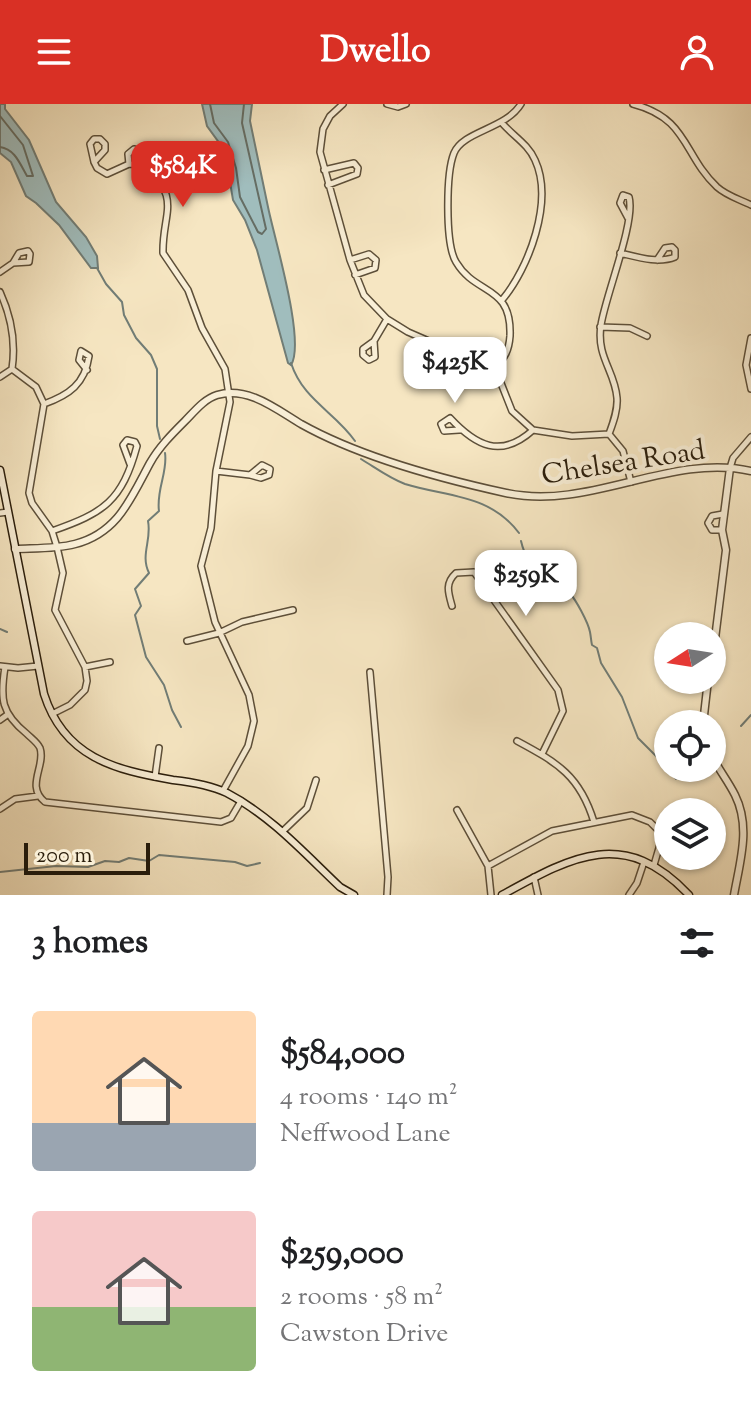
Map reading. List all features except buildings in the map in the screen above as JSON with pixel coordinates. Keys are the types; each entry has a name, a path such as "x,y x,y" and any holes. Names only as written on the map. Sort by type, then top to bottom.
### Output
{"street":[{"path":"343,104 330,116 323,129 320,152 350,260 364,295 387,319 438,345 486,360 495,368 512,411 533,430 572,436 609,434"},
{"path":"387,104 398,107 406,104"},
{"path":"495,368 505,357 509,344 507,311 502,300 465,273 452,254 448,226 451,162 461,143 502,123 521,104"},
{"path":"633,104 650,109 676,127 703,171 719,188 751,205"},
{"path":"502,123 531,151 537,162 541,193 531,250 524,268 502,300"},
{"path":"129,164 128,154 134,149 144,157 143,165"},
{"path":"94,162 107,174 129,164 143,165 161,185 169,202 163,253 188,290 202,328 225,369 229,412 216,471 211,528 201,566 219,633 237,667 254,712 248,746 223,791"},
{"path":"324,170 354,163 358,168 352,178 328,185"},
{"path":"609,434 618,400 601,352 600,327 628,218"},
{"path":"620,253 657,260"},
{"path":"350,260 369,254 376,260 375,268 355,275"},
{"path":"0,272 13,263"},
{"path":"0,292 9,312 14,351 12,369 0,377"},
{"path":"374,341 387,319"},
{"path":"600,327 630,328 647,336"},
{"path":"751,338 746,365 751,389"},
{"path":"12,369 36,387 44,404 29,493 37,511 52,531 57,547 63,573 55,610 85,667 87,681 85,690 70,705 51,715"},
{"path":"44,404 74,389 87,370"},
{"path":"15,549 57,547 93,538 108,528 123,513 151,461 166,441 210,398 229,393"},
{"name":"Chelsea Road","path":"229,393 262,401 316,432 368,453 505,493 531,497 561,496 698,469 751,471"},
{"path":"459,430 478,442 499,447 519,442 533,430"},
{"path":"609,434 623,451 631,483"},
{"path":"717,622 726,550 723,514 730,468 733,458 751,437"},
{"path":"52,531 87,519 104,508 116,495 130,464"},
{"path":"0,470 4,512 51,715 72,741 100,762 223,791 259,812 283,831 343,892 354,895"},
{"path":"216,471 250,475"},
{"path":"722,530 712,530 708,523 712,516 723,514"},
{"path":"452,606 447,588 449,579 456,573 474,572 558,690 563,711 542,754"},
{"path":"187,641 219,633 242,622 293,610"},
{"path":"85,667 110,662"},
{"path":"38,666 3,667 0,693 7,715 40,749 36,780 38,796"},
{"path":"370,672 387,895"},
{"path":"0,720 7,715"},
{"path":"517,741 571,775 589,806 594,822"},
{"path":"155,777 159,748"},
{"path":"726,779 736,796 746,829 734,895"},
{"path":"283,831 307,808 316,780"},
{"path":"0,809 15,799 38,796 55,804 217,822 231,818 241,801"},
{"path":"457,810 488,866 491,895"},
{"path":"488,866 542,835 594,822 632,815 654,826"},
{"path":"502,895 561,863 587,855 624,856 654,865"},
{"path":"629,895 644,862"},
{"path":"660,870 689,895"},
{"path":"534,877 538,895"}],"water":[{"path":"0,104 5,104 5,109 29,140 56,202 86,237 97,256 98,268 91,268 59,225 26,196 11,162 0,153"},
{"path":"202,104 252,104 250,121 292,313 295,353 291,365 257,250 233,200 220,144 207,126"}],"waterway":[{"path":"97,268 122,302 124,315 136,338 151,355 157,369 157,426 160,439"},
{"path":"291,363 303,387 355,441"},
{"path":"165,453 159,511 148,521 146,560 149,573 135,589 141,606 135,615 146,657 164,685 181,727"},
{"path":"361,459 405,484 481,504 507,520 519,533"},
{"path":"521,541 530,560 547,568 563,592 569,592 575,600 589,628 592,645 597,648 601,663 622,697 638,738 654,754"},
{"path":"0,629 7,632"},
{"path":"741,726 751,715"},
{"path":"0,872 56,866 88,867 129,858 149,861 159,855 235,862 247,866 260,863"}]}
